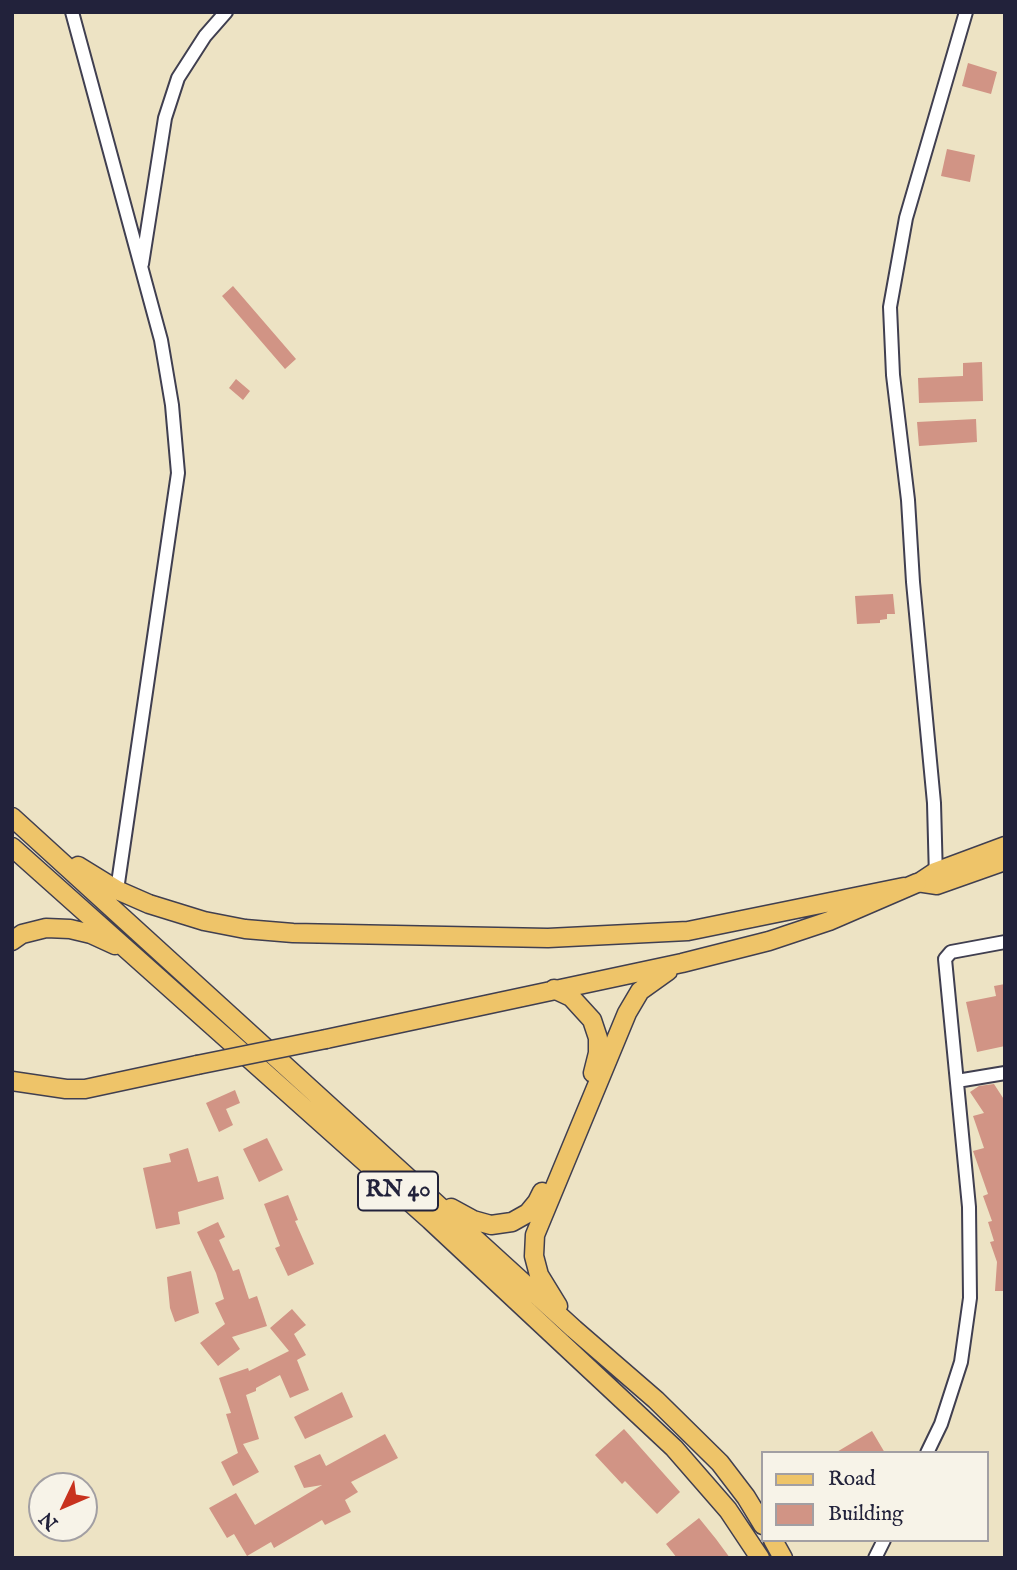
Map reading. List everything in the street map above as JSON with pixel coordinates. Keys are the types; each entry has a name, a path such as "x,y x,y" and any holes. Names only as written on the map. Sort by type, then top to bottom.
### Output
{"highway":[{"name":"RN 40","path":"12,817 574,1329 656,1400 720,1463 762,1523"},
{"path":"33,836 117,890 182,914 245,929 293,933 548,937 688,931 910,885"},
{"name":"RN 40","path":"12,847 430,1220 674,1448 728,1510 760,1558"},
{"path":"12,1081 85,1089 682,963 769,941 829,921 910,885"},
{"path":"12,941 22,934 46,928 70,929 92,934 129,950"},
{"path":"574,1329 539,1275 534,1256 535,1235 627,1013 639,991 682,963"},
{"path":"428,1195 473,1220 491,1225 512,1222 528,1213 537,1202 593,1072 598,1053 598,1038 592,1020 571,997 554,989"},
{"path":"12,1068 33,1085"},
{"path":"774,1542 783,1558"}],"main road":[{"path":"936,878 1005,845"},
{"path":"910,885 1005,862"}],"street":[{"path":"72,12 162,340 172,405 178,473 117,890"},
{"path":"142,268 156,168 165,118 173,92 178,78 198,47 226,12"},
{"path":"936,878 934,803 908,500 893,375 890,307 906,218 966,12"},
{"path":"928,1451 941,1424 961,1362 970,1298 969,1207 945,959 951,952 1005,942"},
{"path":"957,1081 1005,1073"},
{"path":"875,1558 883,1542"}],"building":[{"path":"968,63 997,72 991,94 962,86"},
{"path":"947,149 975,155 970,182 941,176"},
{"path":"233,286 296,359 285,369 222,296"},
{"path":"982,362 983,401 919,403 918,378 963,376 963,363"},
{"path":"236,379 250,391 243,400 229,388"},
{"path":"976,419 977,442 919,446 917,422"},
{"path":"893,594 895,614 887,614 887,619 880,620 880,623 857,624 855,596"},
{"path":"1005,984 1005,1046 977,1052 966,1002 996,996 994,986"},
{"path":"994,1084 1005,1101 1005,1291 995,1291 997,1262 990,1242 994,1241 988,1222 992,1221 983,1196 988,1194 973,1151 984,1148 973,1116 984,1113 970,1092 979,1086"},
{"path":"235,1090 240,1103 226,1109 233,1125 219,1132 206,1103"},
{"path":"267,1138 283,1170 259,1182 243,1149"},
{"path":"188,1148 198,1182 218,1176 224,1199 178,1212 180,1224 156,1229 143,1168 171,1162 169,1154"},
{"path":"288,1195 298,1220 295,1221 314,1264 288,1276 275,1248 280,1246 264,1204"},
{"path":"218,1222 225,1237 219,1240 233,1271 239,1269 249,1299 257,1296 267,1326 232,1337 240,1349 218,1366 200,1343 225,1324 215,1303 224,1299 216,1273 197,1232"},
{"path":"191,1271 199,1313 175,1322 170,1308 167,1277"},
{"path":"292,1309 306,1325 294,1334 306,1355 297,1360 309,1390 290,1398 280,1375 246,1395 259,1439 243,1444 259,1472 233,1486 221,1462 238,1453 226,1414 231,1413 219,1378 248,1368 249,1371 289,1351 270,1328"},
{"path":"342,1392 353,1417 305,1439 294,1417"},
{"path":"624,1429 680,1492 657,1514 625,1481 622,1484 595,1455"},
{"path":"872,1431 884,1451 838,1451"},
{"path":"385,1434 398,1458 351,1482 358,1492 345,1500 351,1512 325,1525 322,1520 274,1548 271,1542 247,1556 234,1534 227,1538 209,1508 236,1493 255,1525 322,1485 304,1488 294,1466 320,1454 326,1466"},
{"path":"699,1518 730,1558 677,1558 666,1544"}]}
